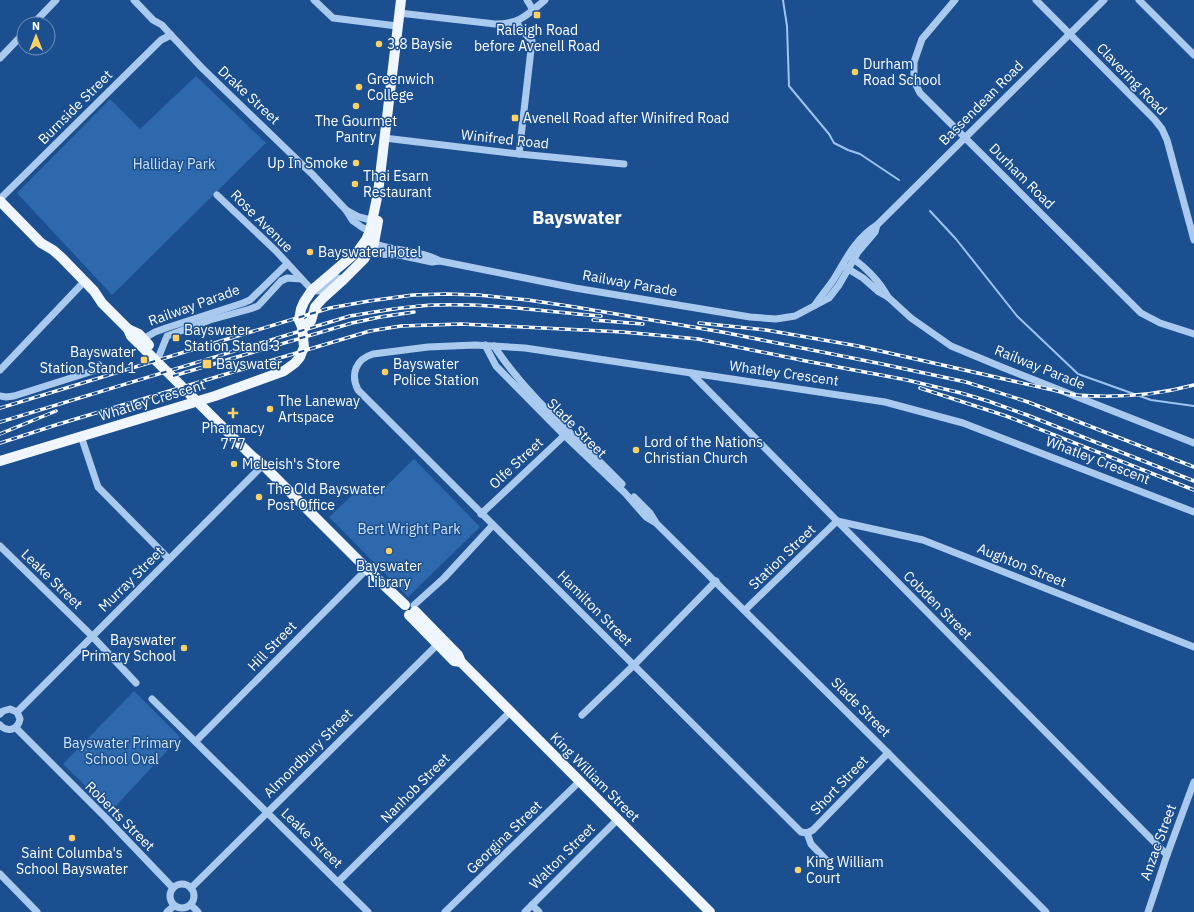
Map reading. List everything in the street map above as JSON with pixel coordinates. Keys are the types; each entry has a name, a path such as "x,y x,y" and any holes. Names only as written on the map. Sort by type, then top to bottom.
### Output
{"main road":[{"path":"302,327 311,321 315,307 322,298 364,259 370,241 375,221 401,0"},
{"path":"0,200 41,243 48,254 89,296 102,303"},
{"path":"312,290 370,241"},
{"path":"41,243 53,250 62,258 94,291 102,303 128,329 139,334 200,401"},
{"name":"Whatley Crescent","path":"0,461 200,401 284,371 295,363 300,357 304,347 302,327 298,320 304,302 312,290"},
{"path":"128,329 131,336 200,401"},
{"name":"King William Street","path":"200,401 210,415 252,458 263,465 367,569 411,609 440,641 458,654 460,662 710,912"},
{"name":"King William Street","path":"200,401 257,453 263,465"}],"street":[{"path":"41,16 56,0"},
{"name":"Drake Street","path":"134,0 153,20 162,25 202,68 309,170 346,210 353,221 363,228 370,241"},
{"path":"314,0 333,18 397,26"},
{"path":"527,0 534,10"},
{"path":"399,13 495,24 508,24 517,21 534,10 545,0"},
{"name":"Durham Road","path":"955,0 922,39 914,62 914,81 920,93 1141,313 1160,323 1194,334"},
{"name":"Clavering Road","path":"1036,0 1155,120 1162,129 1167,140 1194,240"},
{"name":"Bassendean Road","path":"850,257 875,232 877,225 1104,0"},
{"path":"1139,0 1194,55"},
{"path":"517,21 519,27 532,41 519,154"},
{"name":"Burnside Street","path":"0,200 161,40 171,36"},
{"path":"0,58 16,41"},
{"name":"Winifred Road","path":"384,138 519,154 624,164"},
{"name":"Rose Avenue","path":"218,194 312,290"},
{"name":"Drake Street","path":"346,210 359,217 375,221"},
{"name":"Railway Parade","path":"370,241 375,254 399,255 432,262 440,261 575,288 750,317 776,319 795,316 814,306 845,267 850,257 883,288 888,297"},
{"name":"Railway Parade","path":"143,339 166,328 250,300 287,264"},
{"name":"Railway Parade","path":"845,267 863,278 879,292 888,297 911,318 951,346 1194,443"},
{"name":"Railway Parade","path":"159,356 167,336 210,320 250,310 258,306 281,280 288,278 302,279"},
{"path":"312,290 318,292 323,291 338,278 345,278"},
{"path":"0,370 80,286"},
{"name":"Slade Street","path":"485,346 496,366 566,433 610,472 650,513 656,523 716,581 1046,912"},
{"name":"Whatley Crescent","path":"357,365 359,361 367,356 428,347 494,346 525,348 885,402 963,423 1194,512"},
{"name":"Slade Street","path":"494,346 503,360 566,433"},
{"name":"Hamilton Street","path":"357,365 354,376 355,384 358,390 801,832 807,833 811,844 829,862"},
{"path":"0,396 14,396 93,371 99,366"},
{"name":"Cobden Street","path":"691,373 1167,855"},
{"name":"Olfe Street","path":"482,514 566,433"},
{"path":"80,436 98,487 170,559"},
{"name":"Murray Street","path":"17,712 263,465"},
{"name":"Station Street","path":"745,610 837,521"},
{"name":"Aughton Street","path":"837,521 923,540 1194,647"},
{"path":"411,609 444,578 493,525"},
{"name":"Leake Street","path":"0,546 92,636 136,683"},
{"name":"Hill Street","path":"196,741 367,569"},
{"path":"582,715 634,665 716,581"},
{"name":"Almondbury Street","path":"191,888 440,641"},
{"name":"Leake Street","path":"152,699 368,912"},
{"path":"0,714 6,709 10,709 17,712 20,719 16,728 9,730 1,727"},
{"name":"Nanhob Street","path":"338,882 510,712"},
{"name":"Roberts Street","path":"16,728 107,819 173,888"},
{"name":"Short Street","path":"807,833 813,830 888,753"},
{"name":"Georgina Street","path":"446,912 580,782"},
{"name":"Anzac Street","path":"1148,912 1194,782"},
{"name":"Walton Street","path":"525,912 618,819"},
{"path":"0,874 37,912"},
{"path":"180,884 188,885 195,895 191,905 182,909 174,906 170,899 173,888 180,884"},
{"path":"191,905 198,912"},
{"path":"532,905 539,912"},
{"path":"167,912 174,906"}],"green space":[{"name":"Halliday Park","path":"196,76 266,143 112,295 17,193 110,99 140,129"},
{"name":"Bert Wright Park","path":"414,459 480,527 408,597 329,517 363,485 375,497"},
{"name":"Bayswater Primary School Oval","path":"134,691 180,737 111,811 63,764"}],"waterway":[{"path":"783,0 787,26 789,86 829,134 834,143 860,154 899,180"},
{"path":"930,211 956,239 1017,316 1078,374 1151,400 1194,406"}],"railway":[{"path":"0,408 330,308 413,295 478,295 575,307 722,332 966,382 1028,402 1194,467"},
{"path":"0,422 350,316 414,306 436,305 477,305 601,316"},
{"path":"173,376 352,323 414,312"},
{"path":"593,320 643,324"},
{"path":"699,323 766,330 858,346 1075,395 1120,396 1150,394 1194,385"},
{"path":"0,443 370,331 401,326 461,324 623,332 698,339 907,380 988,401 1194,481"},
{"path":"920,388 1006,416 1194,490"},
{"path":"0,434 56,411"}],"place":[{"name":"Raleigh Road before Avenell Road","path":"537,15"},
{"name":"3.8 Baysie","path":"379,44"},
{"name":"Durham Road School","path":"855,72"},
{"name":"Greenwich College","path":"359,87"},
{"name":"The Gourmet Pantry","path":"356,106"},
{"name":"Avenell Road after Winifred Road","path":"515,118"},
{"name":"Up In Smoke","path":"356,163"},
{"name":"Thai Esarn Restaurant","path":"355,184"},
{"name":"Bayswater Hotel","path":"310,252"},
{"name":"Bayswater Station Stand 3","path":"176,338"},
{"name":"Bayswater Station Stand 1","path":"144,360"},
{"name":"Bayswater","path":"207,364"},
{"name":"Bayswater Police Station","path":"385,372"},
{"name":"The Laneway Artspace","path":"270,409"},
{"name":"Pharmacy 777","path":"233,413"},
{"name":"Lord of the Nations Christian Church","path":"636,450"},
{"name":"McLeish's Store","path":"234,464"},
{"name":"The Old Bayswater Post Office","path":"259,497"},
{"name":"Bayswater Library","path":"389,551"},
{"name":"Bayswater Primary School","path":"184,648"},
{"name":"Saint Columba's School Bayswater","path":"72,838"},
{"name":"King William Court","path":"798,870"}],"district":[{"name":"Bayswater","path":"577,217"}]}
